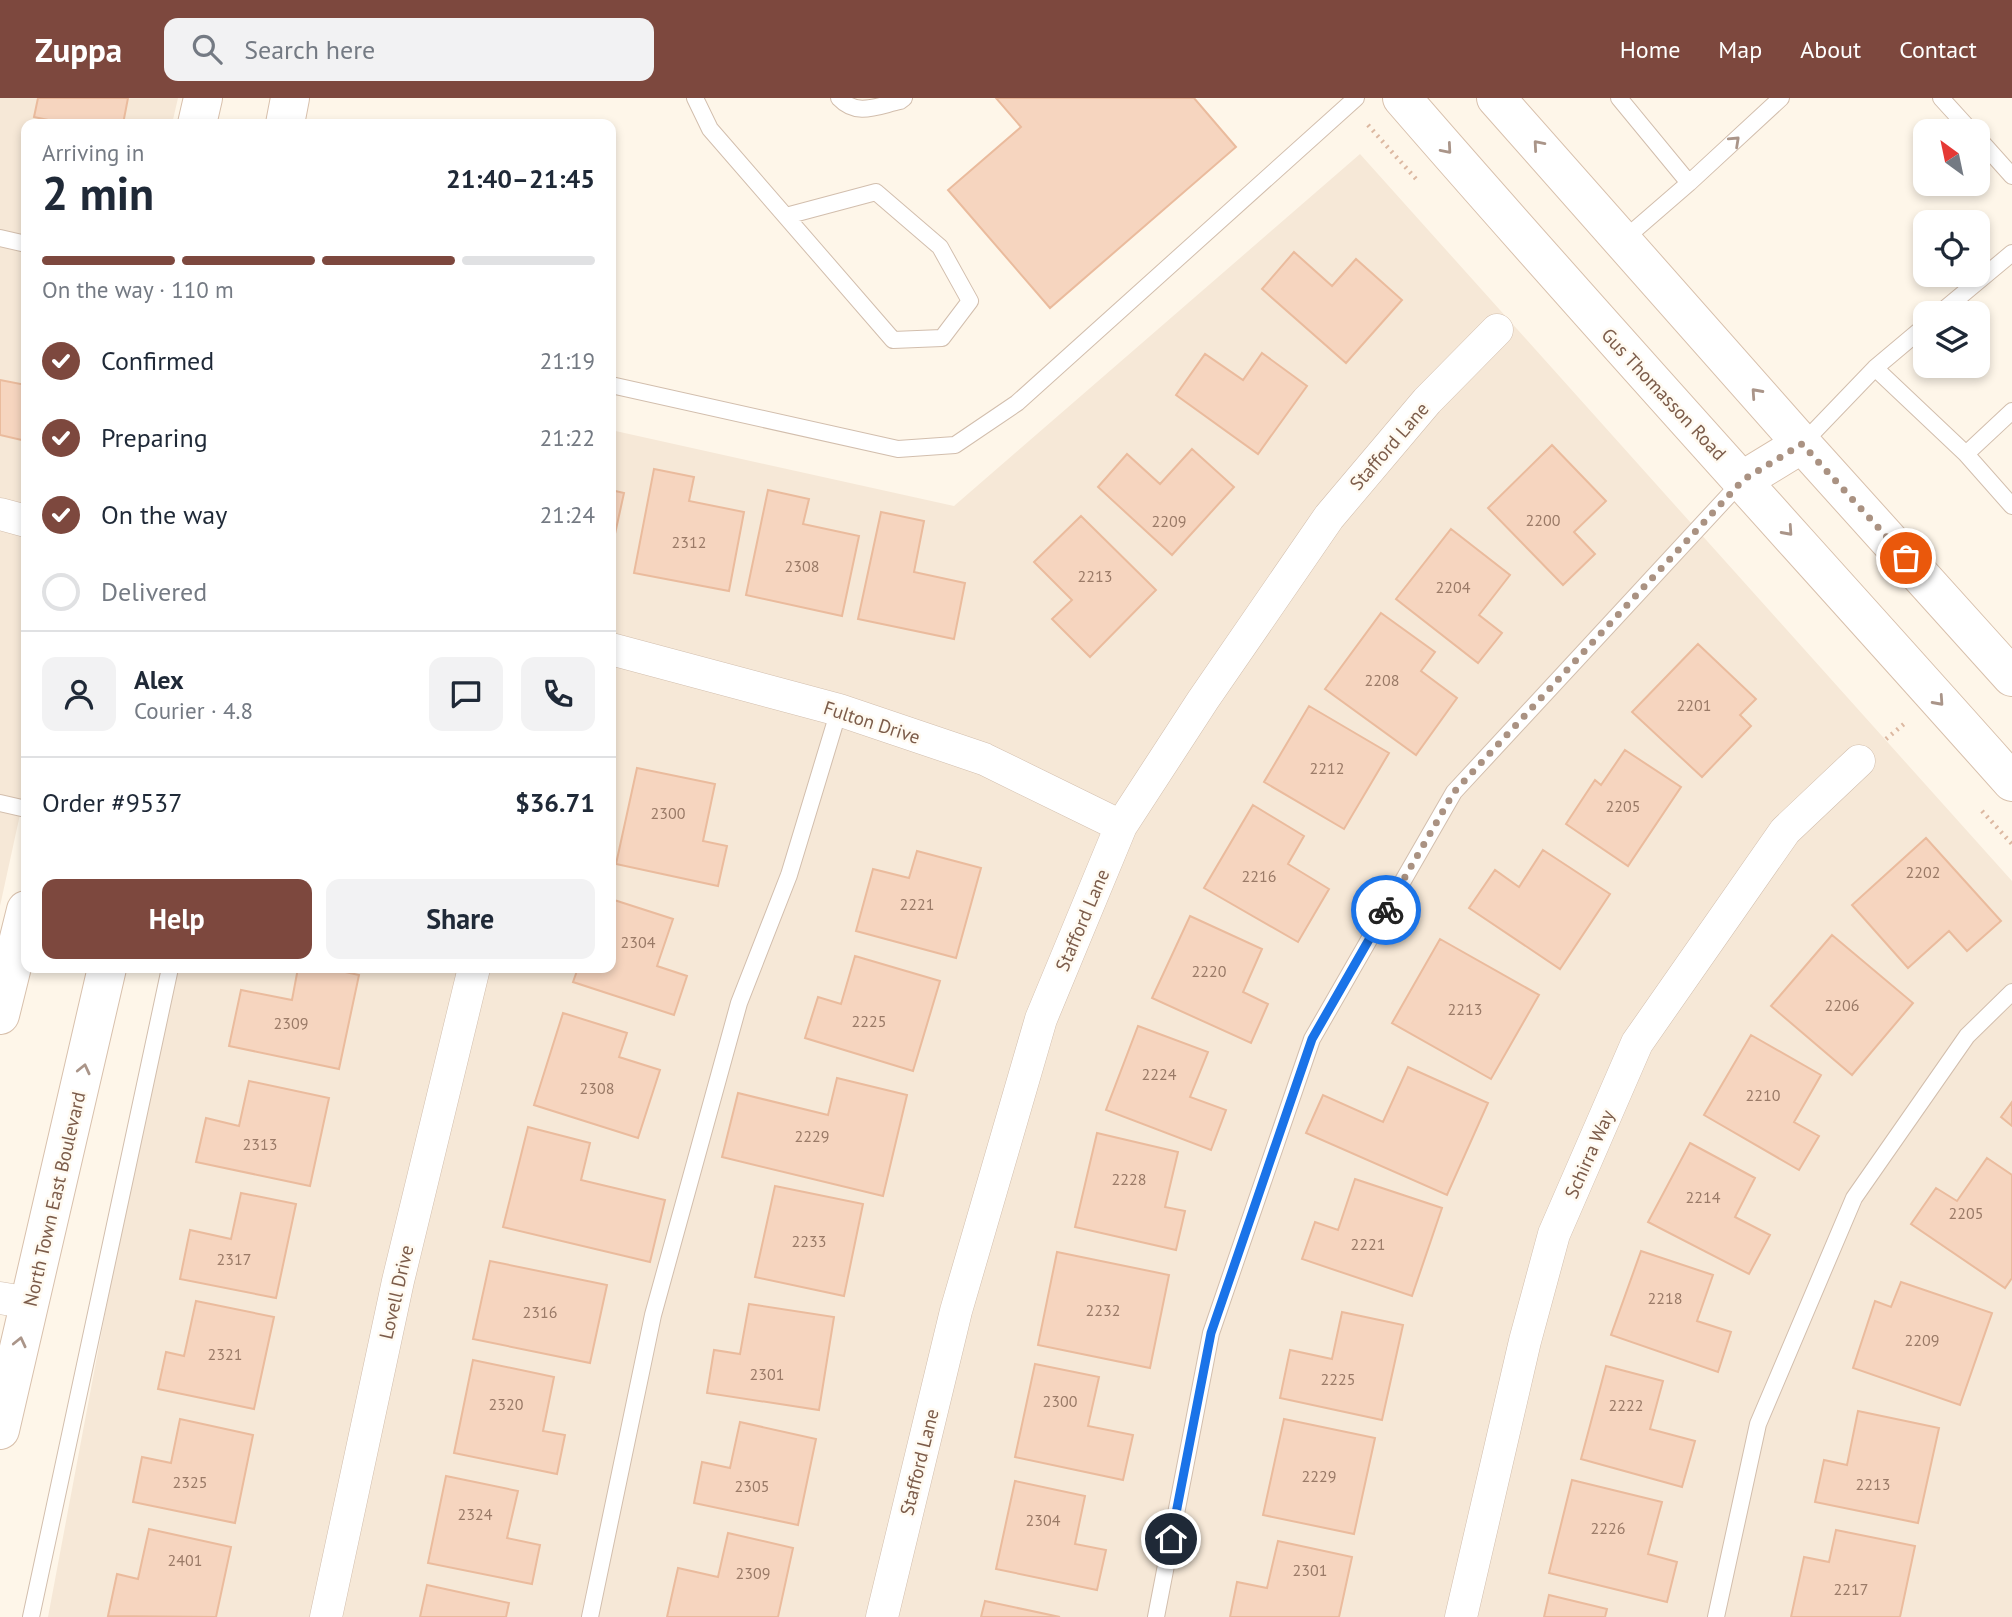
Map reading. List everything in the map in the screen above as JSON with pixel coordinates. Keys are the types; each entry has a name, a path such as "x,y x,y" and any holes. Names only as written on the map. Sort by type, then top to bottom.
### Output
{"main road":[{"path":"198,119 203,98"},
{"path":"286,119 290,98"},
{"name":"Gus Thomasson Road","path":"1402,98 1590,313 2012,782"},
{"path":"1496,98 2012,677"},
{"path":"1743,480 1802,444"},
{"path":"0,1015 21,930"},
{"name":"North Town East Boulevard","path":"0,1430 15,1300 106,973"}],"street":[{"name":"Stafford Lane","path":"882,1617 956,1311 1037,1033 1121,826 1203,700 1329,517 1427,401 1497,330"},
{"path":"0,514 21,520"},
{"name":"Fulton Drive","path":"616,650 839,710 984,760 1121,826"},
{"name":"Schirra Way","path":"1461,1617 1525,1341 1554,1234 1637,1043 1785,831 1859,761"},
{"name":"Lovell Drive","path":"326,1617 398,1281 473,973"}],"lane":[{"path":"695,98 709,129 893,340 942,338 970,301 940,247 876,192 786,216"},
{"path":"839,98 860,110 904,98"},
{"path":"616,386 898,449 956,445 1017,402 1356,98"},
{"path":"1619,98 1689,183"},
{"path":"1622,241 1781,98"},
{"path":"1941,98 1960,119"},
{"path":"1990,151 2012,176"},
{"path":"0,238 21,243"},
{"path":"1954,301 2012,253"},
{"path":"1802,444 1875,368 1913,336"},
{"path":"1875,368 1966,454 2012,506"},
{"path":"1966,454 2012,411"},
{"path":"1156,1617 1211,1333 1312,1039 1454,792 1743,480"},
{"path":"590,1617 653,1315 735,1016 789,875 839,710"},
{"path":"0,803 21,808"},
{"path":"31,1617 169,973"},
{"path":"1716,1617 1758,1424 1854,1198 1966,1036 2012,992"}],"shaded area":[{"path":"0,98 178,98 173,119 21,119 21,810 0,906"},
{"path":"1360,154 2012,881 2012,1617 48,1617 169,973 616,973 616,431 954,506"}],"building":[{"path":"38,98 128,98 124,119 34,117"},
{"path":"996,98 1194,98 1236,147 1050,308 948,190 1021,127"},
{"path":"1294,252 1332,286 1356,259 1402,300 1346,363 1262,289"},
{"path":"1262,353 1307,386 1258,454 1176,395 1205,354 1243,380"},
{"path":"0,380 21,384 21,440 0,435"},
{"path":"1552,445 1606,501 1574,532 1595,554 1563,585 1488,508"},
{"path":"1192,449 1234,487 1172,555 1098,487 1127,454 1160,484"},
{"path":"654,469 694,477 689,501 744,512 729,591 634,573"},
{"path":"768,490 809,499 803,524 859,536 842,616 746,595"},
{"path":"616,491 624,493 616,529"},
{"path":"881,512 924,521 914,572 965,583 954,639 858,619"},
{"path":"1081,516 1156,590 1090,657 1052,619 1072,600 1034,562"},
{"path":"1451,529 1510,575 1479,615 1502,633 1478,663 1396,599"},
{"path":"1381,613 1435,652 1421,671 1457,698 1416,755 1325,689"},
{"path":"1698,644 1756,699 1740,715 1751,726 1702,777 1632,712"},
{"path":"1309,706 1389,753 1344,829 1264,782"},
{"path":"1625,750 1681,787 1628,866 1566,824 1595,780 1601,785"},
{"path":"637,768 715,784 703,841 727,846 718,886 616,864"},
{"path":"1253,805 1304,836 1288,864 1329,889 1298,942 1204,888"},
{"path":"1926,838 2001,921 1967,951 1949,931 1908,968 1852,905"},
{"path":"1543,850 1610,894 1560,969 1469,908 1495,870 1519,887"},
{"path":"917,851 981,868 956,958 856,931 873,869 909,878"},
{"path":"616,901 673,919 657,966 687,976 674,1015 573,982 576,973 616,973"},
{"path":"1190,916 1262,949 1243,992 1268,1004 1251,1043 1152,998"},
{"path":"1832,935 1913,1003 1852,1075 1771,1006"},
{"path":"1440,939 1539,995 1491,1079 1392,1023"},
{"path":"855,956 940,981 913,1071 805,1038 818,997 841,1004"},
{"path":"297,973 359,975 339,1069 229,1046 241,990 292,1000"},
{"path":"563,1013 627,1033 619,1057 660,1070 638,1138 534,1105"},
{"path":"1138,1026 1208,1052 1190,1097 1226,1110 1211,1150 1106,1110"},
{"path":"1751,1035 1821,1075 1794,1122 1819,1136 1799,1170 1704,1115"},
{"path":"1408,1067 1488,1103 1447,1195 1306,1133 1323,1095 1383,1122"},
{"path":"837,1078 907,1095 883,1196 722,1157 738,1093 828,1115"},
{"path":"249,1081 329,1098 310,1186 196,1162 206,1118 239,1126"},
{"path":"2012,1102 2012,1126 2001,1117"},
{"path":"528,1127 590,1143 581,1180 665,1200 650,1262 503,1227"},
{"path":"1097,1133 1178,1152 1165,1207 1185,1211 1176,1250 1075,1227"},
{"path":"1690,1143 1755,1178 1735,1217 1770,1235 1749,1274 1648,1222"},
{"path":"1987,1158 2012,1175 2012,1278 2005,1288 1911,1224 1936,1188 1957,1201"},
{"path":"1355,1179 1442,1208 1412,1296 1302,1259 1315,1222 1338,1230"},
{"path":"775,1186 863,1204 844,1296 755,1277"},
{"path":"241,1193 296,1204 276,1298 180,1279 190,1230 231,1239"},
{"path":"1641,1251 1713,1275 1697,1321 1731,1332 1718,1372 1611,1335"},
{"path":"1057,1252 1169,1275 1150,1368 1038,1345"},
{"path":"490,1261 607,1285 590,1363 473,1339"},
{"path":"1901,1282 1992,1313 1960,1405 1853,1368 1875,1301 1891,1307"},
{"path":"196,1301 274,1317 254,1409 158,1389 166,1352 184,1356"},
{"path":"749,1304 834,1317 819,1410 707,1393 714,1350 740,1354"},
{"path":"1342,1312 1403,1325 1382,1420 1280,1398 1290,1350 1332,1359"},
{"path":"473,1360 554,1377 543,1431 565,1435 557,1474 454,1453"},
{"path":"1035,1364 1099,1377 1088,1426 1133,1435 1123,1480 1015,1457"},
{"path":"1606,1366 1663,1381 1650,1429 1695,1441 1682,1487 1581,1459"},
{"path":"1858,1411 1939,1428 1918,1523 1815,1502 1824,1460 1847,1465"},
{"path":"180,1419 253,1435 235,1523 133,1502 142,1457 171,1463"},
{"path":"1284,1419 1375,1438 1354,1534 1263,1515"},
{"path":"740,1422 816,1439 798,1525 694,1503 702,1462 730,1468"},
{"path":"446,1476 518,1491 507,1538 540,1545 532,1584 428,1563"},
{"path":"1572,1480 1662,1502 1648,1554 1677,1562 1667,1602 1549,1573"},
{"path":"1015,1481 1085,1496 1075,1544 1106,1550 1097,1590 996,1569"},
{"path":"149,1529 231,1547 216,1617 108,1616 117,1574 138,1579"},
{"path":"1836,1530 1915,1546 1900,1617 1791,1617 1804,1557 1829,1562"},
{"path":"728,1533 793,1548 778,1617 667,1617 678,1568 718,1577"},
{"path":"1278,1541 1352,1557 1339,1617 1230,1617 1237,1582 1267,1588"},
{"path":"427,1585 509,1603 506,1617 420,1617"},
{"path":"1549,1595 1607,1609 1605,1617 1544,1617"},
{"path":"985,1601 1060,1617 981,1617"}],"way so far":[{"path":"1386,910 1454,792 1743,480 1802,444 1906,558"}],"route":[{"path":"1171,1539 1211,1333 1312,1039 1386,910"}]}
